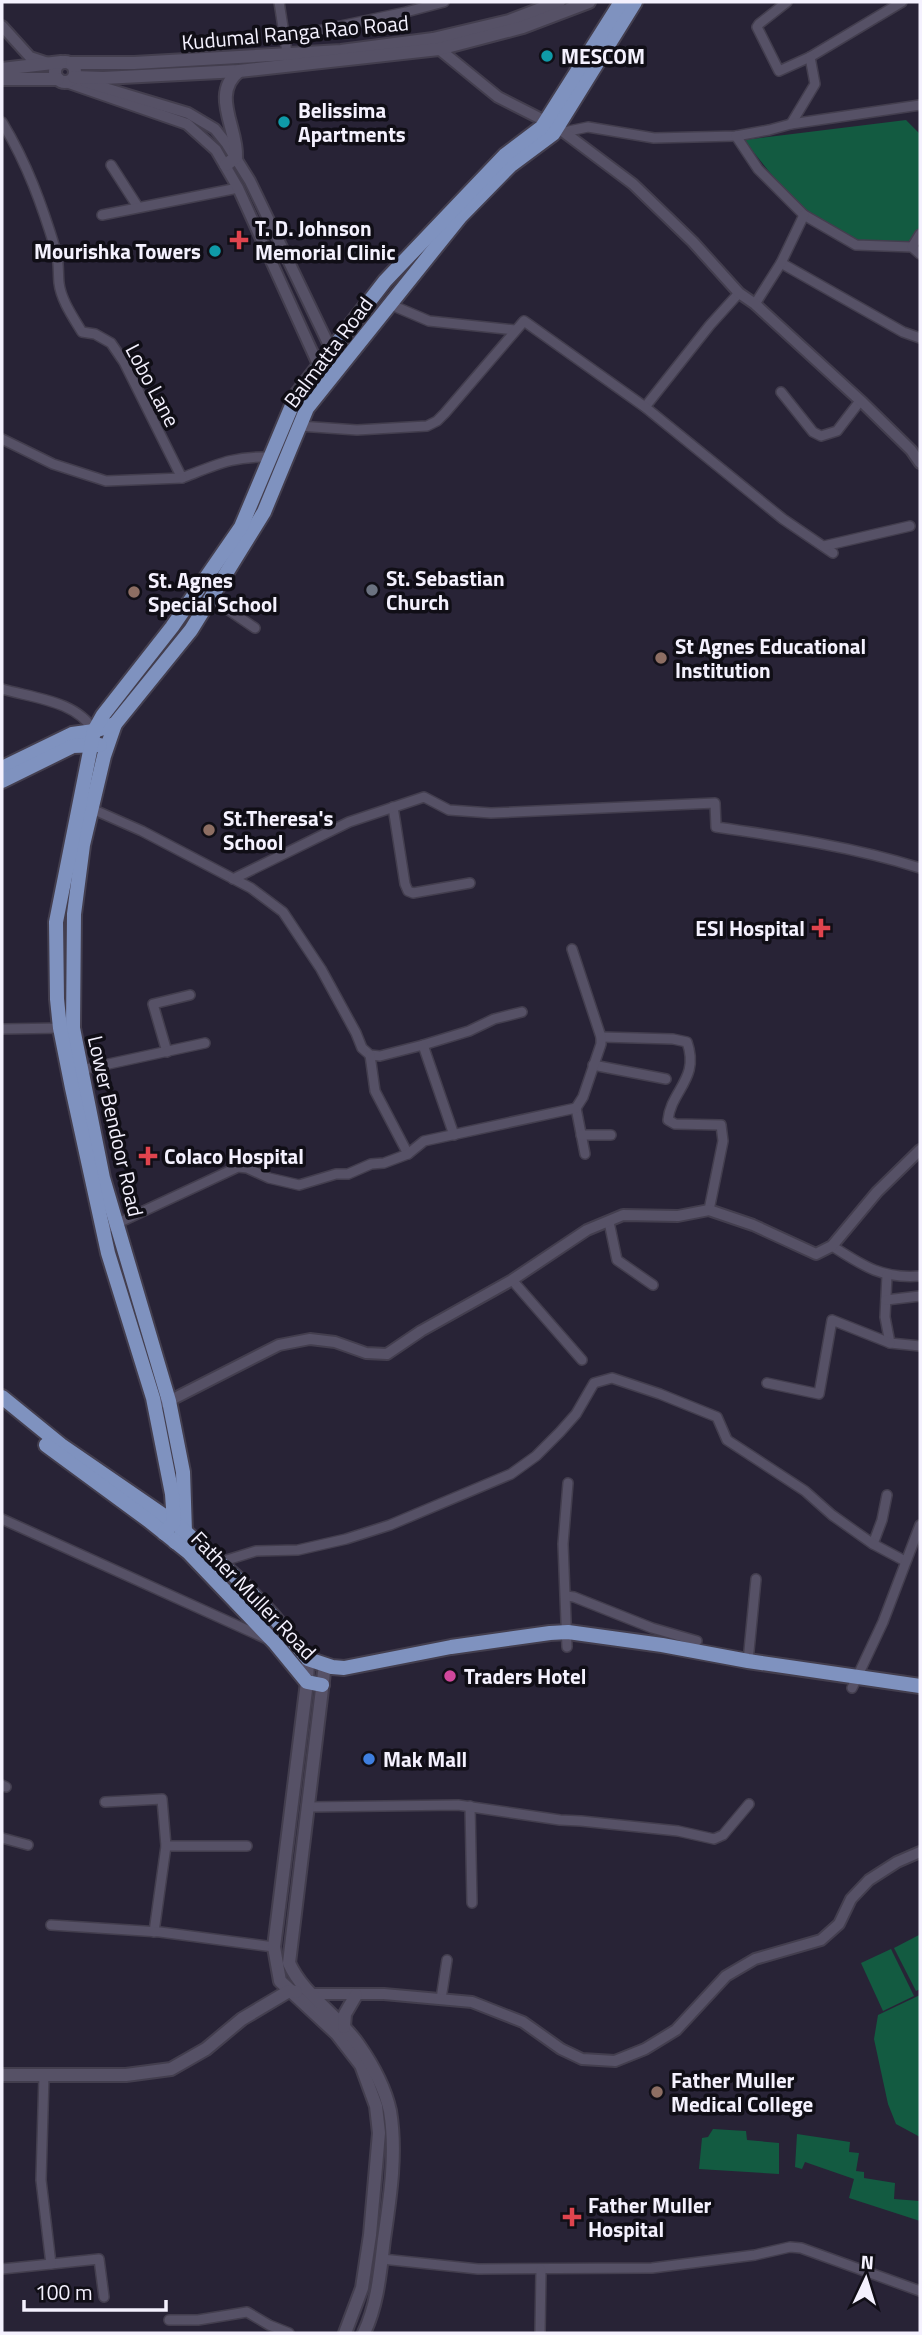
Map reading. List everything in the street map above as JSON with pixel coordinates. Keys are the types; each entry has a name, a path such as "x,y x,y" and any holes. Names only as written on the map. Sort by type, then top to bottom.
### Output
{"main road":[{"name":"Kudumal Ranga Rao Road","path":"2,69 60,63 288,61 433,40 509,21 559,2"},
{"path":"2,79 103,78 239,71 288,61 439,49 523,27 589,2"},
{"path":"109,1227 67,1028 57,999 56,922 93,738 103,715 172,627 242,527 296,396 385,281 505,155 542,127 556,127 621,2"},
{"name":"Balmatta Road","path":"115,724 191,630 264,512 307,408 460,217 510,166 553,134 635,2"},
{"path":"60,63 75,69 68,79 55,69 60,63"},
{"path":"231,161 237,150 226,102 228,82 239,71"},
{"path":"2,781 93,738 115,724"},
{"name":"Lower Bendoor Road","path":"115,724 83,845 74,914 67,1028 81,1070 103,1178 109,1227 183,1472 175,1532"},
{"path":"2,768 72,734 93,738 108,746"},
{"path":"2,1397 239,1580 308,1658 332,1667 344,1668 451,1647 567,1640 663,1645 855,1682 920,1686"},
{"name":"Father Muller Road","path":"2,1410 82,1473 175,1532 202,1567 275,1643 307,1682 322,1685 289,1963 294,1976 312,1994"},
{"path":"308,1658 274,1947 280,1981 337,2034 361,2065 376,2106 379,2133 368,2248 362,2288 345,2333"},
{"path":"322,1685 325,1664"},
{"path":"2,2076 127,2076 171,2069 206,2049 243,2019 289,1991 312,1994 344,2027 371,2064 389,2108 393,2132 376,2303 364,2333"},
{"path":"344,2027 345,2014 356,1995"}],"street":[{"path":"279,2 288,61"},
{"path":"284,38 444,2"},
{"path":"787,2 759,24 758,30 779,72 810,57 902,2"},
{"path":"2,26 30,57 60,63"},
{"path":"439,49 498,97 556,127 633,184 693,242 739,293 755,304 860,401 911,450 920,463"},
{"path":"791,124 815,84 810,57"},
{"path":"68,79 130,94 188,113 215,129 339,366"},
{"path":"556,127 588,127 654,138 736,136 791,124 920,105"},
{"name":"Lobo Lane","path":"2,122 21,153 36,191 57,255 59,287 70,314 82,332 95,334 111,343 124,362 183,478"},
{"path":"736,136 758,169 804,215 856,245 916,251 920,234"},
{"path":"231,161 238,188 326,382"},
{"path":"111,165 138,206"},
{"path":"102,215 238,188"},
{"path":"755,304 781,263 804,215"},
{"path":"781,263 903,332 920,338"},
{"path":"645,407 739,293"},
{"path":"390,304 429,321 515,330"},
{"path":"299,426 357,430 427,426 445,413 524,321 645,407 783,519 833,553"},
{"path":"781,392 813,432 821,436 837,431 860,401"},
{"path":"2,439 52,464 106,481 183,478 231,459 272,457"},
{"path":"824,546 910,526"},
{"path":"211,598 255,628"},
{"path":"2,689 70,708 82,715 93,738"},
{"path":"233,879 349,822 424,797 449,810 491,813 715,803 716,827 774,835 874,855 920,868"},
{"path":"393,807 408,891 413,893 470,883"},
{"path":"92,808 251,888 283,912 321,969 362,1048 370,1055 380,1056 423,1045 470,1031 494,1019 523,1012"},
{"path":"572,948 601,1037 583,1097 576,1108 584,1154"},
{"path":"167,1052 153,1004 190,995"},
{"path":"2,1029 67,1028"},
{"path":"601,1037 673,1039 687,1042 690,1064 687,1077 668,1120 675,1124 721,1125 723,1141 709,1210"},
{"path":"81,1070 205,1043"},
{"path":"423,1045 454,1135"},
{"path":"370,1055 375,1091 408,1154"},
{"path":"593,1066 666,1079"},
{"path":"109,1227 238,1167 299,1185 336,1174 348,1174 371,1164 384,1163 408,1154 424,1142 576,1108"},
{"path":"581,1135 611,1135"},
{"path":"162,1403 279,1345 310,1339 335,1342 366,1353 387,1354 421,1331 512,1280 587,1230 623,1215 678,1216 709,1210 753,1225 816,1254 832,1246 877,1192 920,1150"},
{"path":"609,1222 617,1260 653,1286"},
{"path":"832,1246 866,1268 887,1275 920,1276"},
{"path":"887,1275 885,1317 890,1343"},
{"path":"512,1280 582,1360"},
{"path":"886,1300 920,1296"},
{"path":"767,1383 819,1394 832,1320 890,1343 920,1346"},
{"path":"202,1567 256,1551 298,1550 346,1539 390,1525 510,1474 536,1456 560,1432 576,1414 594,1383 612,1378 718,1417 727,1440 805,1491 832,1515 873,1544 905,1561"},
{"path":"567,1640 564,1544 569,1483"},
{"path":"873,1544 883,1520 887,1495"},
{"path":"2,1519 275,1643"},
{"path":"855,1682 883,1622 920,1525"},
{"path":"748,1661 756,1579"},
{"path":"566,1596 652,1628 697,1641"},
{"path":"105,1802 162,1799 166,1846 154,1932"},
{"path":"309,1807 470,1806 560,1820 678,1831 714,1839 723,1835 750,1804"},
{"path":"470,1806 472,1903"},
{"path":"2,1838 28,1845"},
{"path":"166,1846 247,1846"},
{"path":"312,1994 384,1994 471,2002 523,2022 561,2049 582,2059 615,2062 645,2049 676,2030 726,1976 755,1959 821,1940 839,1924 851,1899 869,1880 897,1862 920,1852"},
{"path":"51,1925 154,1932 274,1947"},
{"path":"441,2000 447,1960"},
{"path":"44,2075 41,2180 51,2264"},
{"path":"382,2259 478,2269 652,2267 755,2255 790,2247 801,2248 920,2291"},
{"path":"2,2269 99,2259 104,2297"},
{"path":"540,2333 541,2270"},
{"path":"169,2320 198,2320 247,2312 289,2333"}],"green space":[{"path":"906,120 920,134 920,230 912,244 879,244 857,240 819,220 786,191 744,140"},
{"path":"919,1935 920,1989 916,1991 894,1948"},
{"path":"891,1949 914,1996 883,2011 861,1963"},
{"path":"920,1995 920,2137 896,2124 888,2104 874,2039 878,2015"},
{"path":"713,2129 746,2131 747,2140 779,2143 779,2174 699,2169 702,2138 708,2137"},
{"path":"797,2134 850,2142 849,2152 859,2153 856,2171 864,2172 864,2178 895,2183 894,2199 920,2201 920,2221 849,2198 854,2179 805,2162 802,2169 795,2167"}],"place":[{"name":"MESCOM","path":"547,56"},
{"name":"Belissima Apartments","path":"284,122"},
{"name":"T. D. Johnson Memorial Clinic","path":"239,240"},
{"name":"Mourishka Towers","path":"215,251"},
{"name":"St. Sebastian Church","path":"372,590"},
{"name":"St. Agnes Special School","path":"134,592"},
{"name":"St Agnes Educational Institution","path":"661,658"},
{"name":"St.Theresa's School","path":"209,830"},
{"name":"ESI Hospital","path":"821,928"},
{"name":"Colaco Hospital","path":"148,1156"},
{"name":"Traders Hotel","path":"450,1676"},
{"name":"Mak Mall","path":"369,1759"},
{"name":"Father Muller Medical College","path":"657,2092"},
{"name":"Father Muller Hospital","path":"572,2217"}]}
